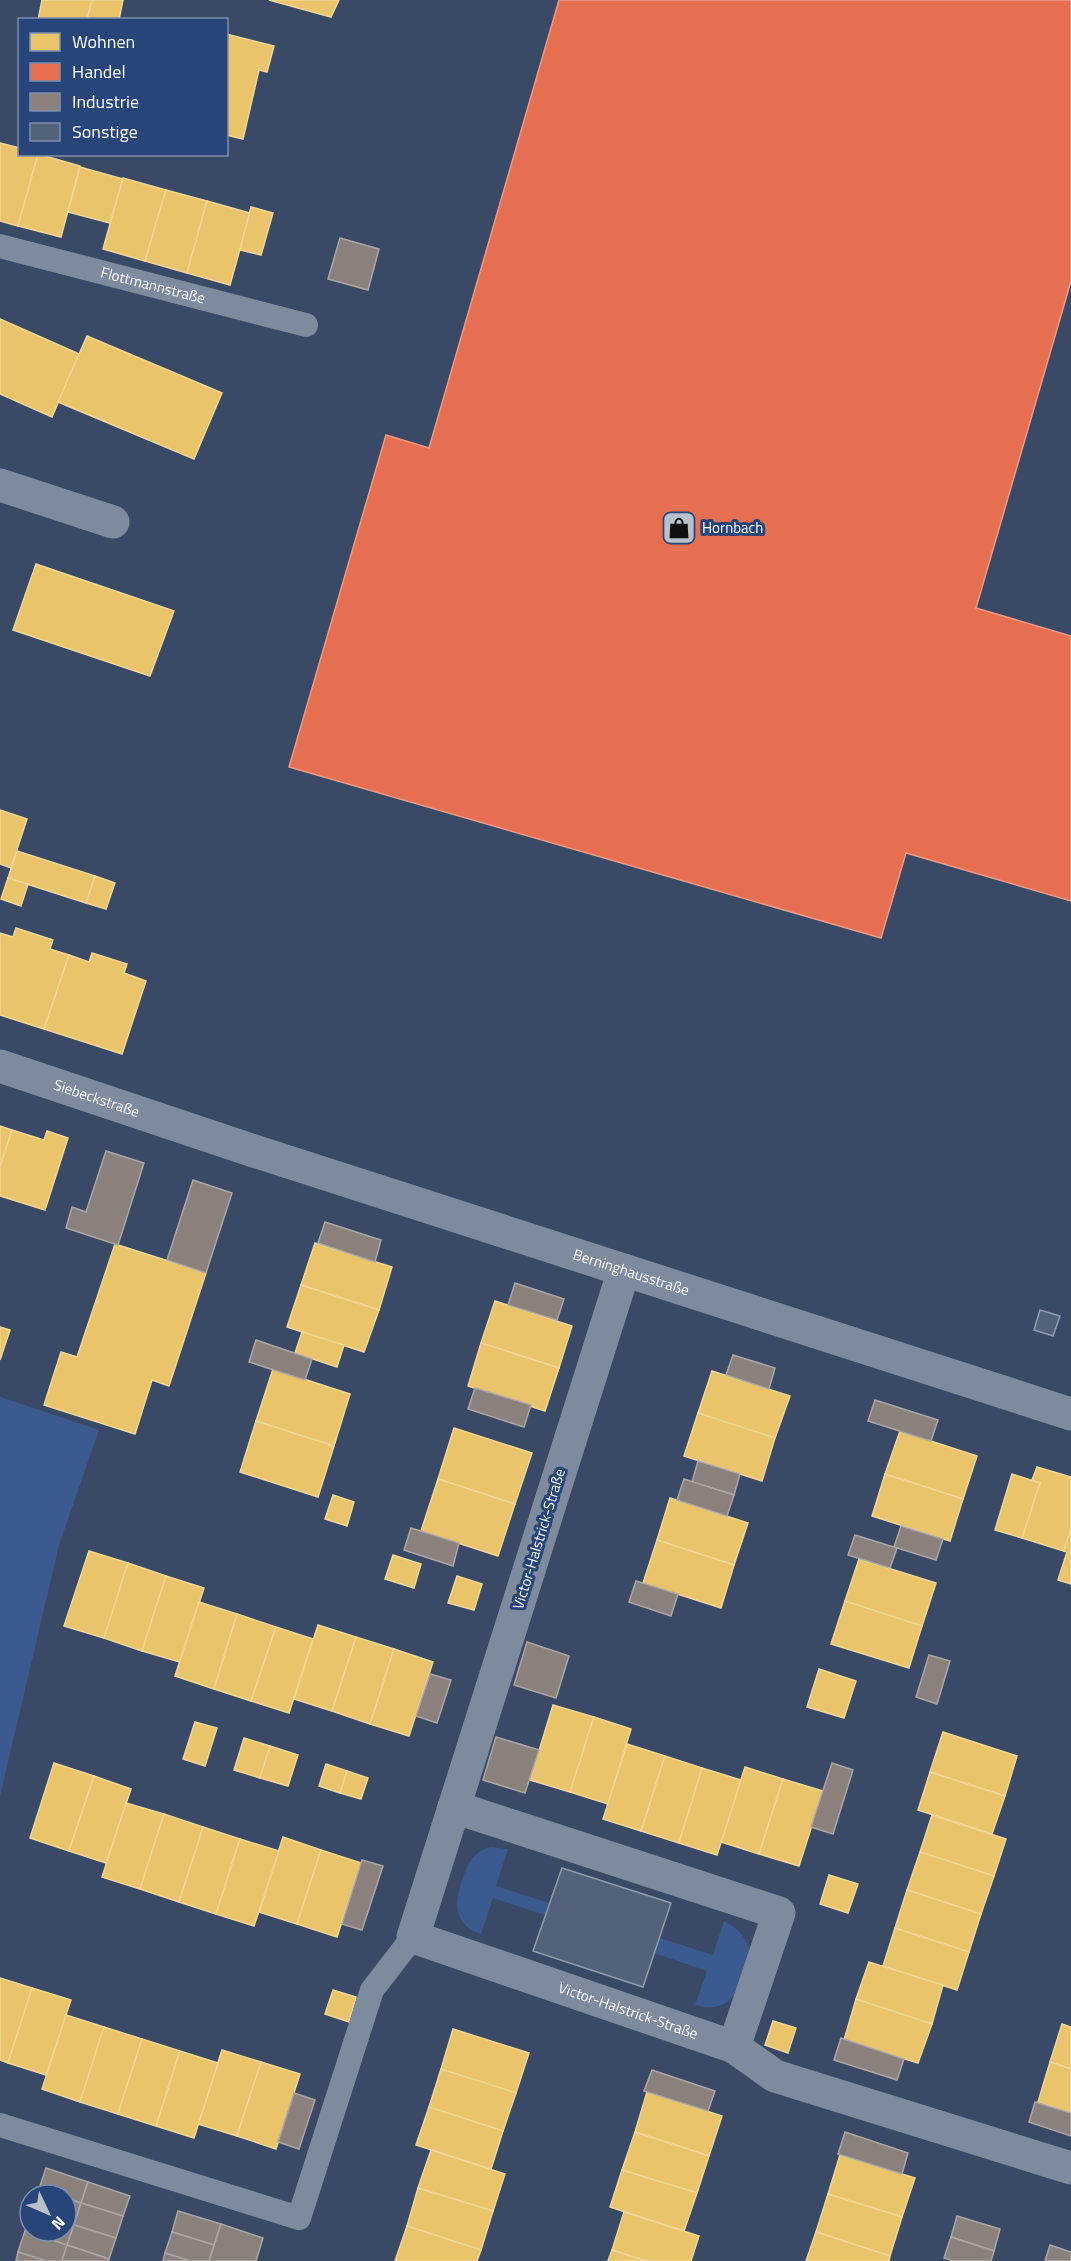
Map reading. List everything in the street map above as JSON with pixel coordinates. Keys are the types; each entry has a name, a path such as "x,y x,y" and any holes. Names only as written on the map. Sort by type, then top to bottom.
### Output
{"street":[{"path":"0,484 113,522"},
{"name":"Siebeckstraße","path":"0,1066 194,1130"},
{"name":"Berninghausstraße","path":"194,1130 1071,1414"},
{"name":"Victor-Halstrick-Straße","path":"624,1270 413,1937 734,2047 776,2076 1071,2168"},
{"path":"454,1807 779,1913 734,2047"}],"lane":[{"name":"Flottmannstraße","path":"0,246 306,325"},
{"path":"0,2125 299,2218 372,1990 413,1937"}],"shaded area":[{"path":"0,1397 99,1430 59,1545 0,1796"},
{"path":"490,1847 508,1849 496,1886 549,1903 545,1915 493,1898 481,1934 472,1930 461,1920 457,1907 465,1871 478,1853"},
{"path":"724,1921 740,1933 750,1951 743,1974 734,1994 728,2001 720,2006 695,2005 707,1971 654,1953 660,1938 713,1955"}],"building: Wohnen":[{"path":"42,0 92,0 88,18 38,18"},
{"path":"92,0 123,0 119,18 88,18"},
{"path":"269,0 339,0 331,17"},
{"path":"228,34 274,46 267,72 259,70 243,139 228,135"},
{"path":"0,143 18,148 18,156 37,156 18,226 0,221"},
{"path":"37,156 80,166 61,237 18,226"},
{"path":"80,167 123,179 110,223 68,212"},
{"path":"123,178 166,190 145,261 103,249"},
{"path":"166,190 207,201 187,273 145,261"},
{"path":"207,201 250,213 230,285 187,273"},
{"path":"251,207 273,213 261,255 240,250"},
{"path":"0,319 79,354 52,417 0,394"},
{"path":"87,336 222,393 194,459 58,402"},
{"path":"36,564 174,611 150,676 13,630"},
{"path":"0,810 27,819 11,868 0,864"},
{"path":"17,851 95,876 86,903 8,878"},
{"path":"95,876 115,883 106,909 86,903"},
{"path":"8,878 28,884 21,906 1,899"},
{"path":"16,928 53,940 50,949 69,955 44,1029 0,1015 0,933 13,937"},
{"path":"92,953 127,964 124,973 146,981 122,1054 44,1029 69,955 89,962"},
{"path":"0,1126 12,1130 0,1167"},
{"path":"12,1130 44,1140 47,1131 68,1138 45,1210 0,1196 0,1167"},
{"path":"315,1243 392,1267 379,1310 301,1285"},
{"path":"115,1244 206,1273 169,1386 152,1380 135,1434 44,1405 61,1352 77,1357"},
{"path":"301,1285 379,1310 364,1352 287,1327"},
{"path":"495,1301 572,1326 559,1368 481,1343"},
{"path":"0,1327 10,1330 0,1360"},
{"path":"302,1332 344,1345 337,1367 295,1353"},
{"path":"481,1343 559,1368 545,1411 468,1386"},
{"path":"273,1369 350,1394 334,1446 256,1421"},
{"path":"712,1371 790,1396 775,1438 698,1413"},
{"path":"698,1413 775,1438 762,1481 684,1456"},
{"path":"256,1421 334,1446 318,1497 240,1472"},
{"path":"454,1428 532,1453 515,1504 438,1479"},
{"path":"900,1431 977,1456 963,1499 885,1474"},
{"path":"1037,1467 1071,1477 1071,1528 1064,1551 1022,1538 1040,1483 1032,1480"},
{"path":"885,1474 963,1499 950,1541 872,1516"},
{"path":"1012,1474 1040,1483 1022,1538 995,1530"},
{"path":"438,1479 515,1504 498,1556 421,1531"},
{"path":"333,1495 354,1502 347,1526 325,1519"},
{"path":"670,1498 748,1523 734,1565 657,1540"},
{"path":"1071,1528 1071,1584 1058,1580 1067,1552 1064,1551"},
{"path":"657,1540 734,1565 721,1608 643,1583"},
{"path":"89,1551 128,1563 104,1638 64,1626"},
{"path":"393,1555 421,1564 414,1588 385,1579"},
{"path":"859,1559 936,1583 922,1626 845,1601"},
{"path":"128,1563 166,1576 142,1651 104,1638"},
{"path":"166,1576 204,1588 180,1662 142,1651"},
{"path":"457,1576 482,1584 474,1610 448,1603"},
{"path":"845,1601 922,1626 909,1668 831,1644"},
{"path":"199,1602 237,1614 214,1689 175,1676"},
{"path":"237,1614 276,1627 251,1701 214,1689"},
{"path":"318,1625 356,1637 332,1711 294,1699"},
{"path":"276,1627 313,1639 289,1713 251,1701"},
{"path":"356,1637 394,1649 370,1724 332,1711"},
{"path":"394,1649 433,1662 409,1736 370,1724"},
{"path":"819,1669 856,1681 844,1718 807,1707"},
{"path":"553,1705 594,1717 570,1792 530,1780"},
{"path":"594,1717 631,1729 608,1804 570,1792"},
{"path":"195,1722 217,1728 205,1766 183,1759"},
{"path":"943,1732 1017,1756 1005,1796 930,1772"},
{"path":"244,1738 270,1746 260,1778 234,1770"},
{"path":"627,1744 665,1756 641,1831 603,1819"},
{"path":"270,1746 298,1755 288,1786 260,1778"},
{"path":"665,1756 702,1768 679,1843 641,1831"},
{"path":"54,1763 94,1776 69,1851 30,1838"},
{"path":"326,1764 347,1771 340,1793 319,1786"},
{"path":"745,1767 783,1779 759,1854 721,1842"},
{"path":"702,1768 741,1780 717,1855 679,1843"},
{"path":"347,1771 368,1778 361,1799 340,1793"},
{"path":"930,1772 1005,1796 992,1834 918,1810"},
{"path":"94,1776 131,1789 106,1863 69,1851"},
{"path":"783,1779 823,1791 799,1866 759,1854"},
{"path":"126,1803 164,1814 140,1889 102,1877"},
{"path":"164,1814 203,1827 179,1902 140,1889"},
{"path":"932,1815 1006,1839 994,1876 920,1852"},
{"path":"203,1827 240,1839 216,1914 179,1902"},
{"path":"283,1837 321,1850 297,1924 259,1912"},
{"path":"240,1839 279,1851 254,1926 216,1914"},
{"path":"321,1850 361,1863 337,1937 297,1924"},
{"path":"920,1852 994,1876 981,1914 907,1890"},
{"path":"829,1875 858,1884 848,1913 820,1904"},
{"path":"907,1890 981,1914 969,1952 895,1928"},
{"path":"895,1928 969,1952 957,1990 883,1966"},
{"path":"869,1962 943,1985 932,2024 856,1999"},
{"path":"0,1978 32,1988 8,2063 0,2060"},
{"path":"32,1988 71,2000 46,2075 8,2063"},
{"path":"333,1990 356,1997 349,2022 325,2014"},
{"path":"856,1999 932,2024 918,2063 844,2040"},
{"path":"66,2015 104,2027 80,2102 42,2089"},
{"path":"773,2021 796,2028 788,2053 765,2045"},
{"path":"1062,2024 1071,2027 1071,2069 1050,2062"},
{"path":"104,2027 142,2039 118,2114 80,2102"},
{"path":"453,2029 529,2053 516,2093 441,2069"},
{"path":"142,2039 180,2051 156,2126 118,2114"},
{"path":"222,2050 261,2062 237,2136 198,2124"},
{"path":"180,2051 218,2063 194,2138 156,2126"},
{"path":"261,2062 300,2074 276,2149 237,2136"},
{"path":"1050,2062 1071,2069 1071,2113 1038,2102"},
{"path":"441,2069 516,2093 503,2131 429,2107"},
{"path":"647,2092 722,2116 709,2156 635,2132"},
{"path":"429,2107 503,2131 491,2169 416,2145"},
{"path":"635,2132 709,2156 697,2193 622,2170"},
{"path":"431,2150 505,2174 493,2211 418,2188"},
{"path":"840,2155 915,2178 902,2217 828,2194"},
{"path":"622,2170 697,2193 684,2231 610,2207"},
{"path":"418,2188 493,2211 481,2250 407,2226"},
{"path":"828,2194 902,2217 890,2256 816,2232"},
{"path":"624,2212 699,2236 691,2261 646,2261 612,2250"},
{"path":"407,2226 481,2250 477,2261 395,2261"},
{"path":"816,2232 890,2256 889,2261 806,2261"},
{"path":"612,2250 646,2261 608,2261"}],"building: Handel":[{"name":"Hornbach","path":"559,0 1071,0 1071,281 976,608 1071,636 1071,901 906,853 881,938 289,767 386,435 429,448"}],"building: Industrie":[{"path":"340,238 379,249 368,290 328,279"},
{"path":"106,1151 144,1163 118,1245 66,1228 72,1207 86,1212"},
{"path":"193,1180 232,1193 206,1273 167,1260"},
{"path":"325,1222 381,1240 375,1262 318,1243"},
{"path":"515,1283 564,1299 557,1320 508,1305"},
{"path":"256,1340 312,1359 305,1380 249,1362"},
{"path":"733,1355 775,1368 769,1389 726,1375"},
{"path":"475,1388 531,1405 524,1427 468,1409"},
{"path":"875,1400 938,1420 931,1441 868,1421"},
{"path":"698,1461 740,1474 734,1495 692,1482"},
{"path":"684,1479 734,1495 727,1516 677,1500"},
{"path":"901,1526 943,1539 936,1560 894,1547"},
{"path":"411,1528 459,1543 453,1566 404,1550"},
{"path":"855,1535 897,1548 890,1568 848,1555"},
{"path":"636,1581 678,1594 671,1616 629,1602"},
{"path":"527,1642 569,1656 556,1698 514,1685"},
{"path":"929,1655 950,1661 937,1704 916,1697"},
{"path":"430,1674 451,1680 437,1723 416,1716"},
{"path":"496,1737 539,1750 525,1793 483,1780"},
{"path":"832,1763 853,1770 833,1834 811,1827"},
{"path":"362,1860 383,1866 362,1930 342,1924"},
{"path":"841,2038 904,2059 897,2080 834,2060"},
{"path":"652,2070 715,2091 708,2111 644,2091"},
{"path":"294,2093 315,2100 299,2149 278,2142"},
{"path":"1035,2102 1071,2113 1071,2136 1029,2122"},
{"path":"845,2132 908,2153 902,2174 838,2154"},
{"path":"46,2168 88,2182 81,2203 78,2202 78,2183 41,2183"},
{"path":"88,2182 130,2196 123,2216 81,2203"},
{"path":"81,2203 123,2216 116,2238 78,2226"},
{"path":"178,2211 221,2224 214,2245 172,2232"},
{"path":"957,2216 1000,2229 994,2251 951,2237"},
{"path":"221,2224 263,2238 256,2261 209,2261"},
{"path":"78,2226 116,2238 109,2259 67,2245 68,2243 78,2243"},
{"path":"172,2232 214,2245 209,2261 190,2261 165,2253"},
{"path":"951,2237 994,2251 991,2261 953,2261 944,2258"},
{"path":"21,2243 67,2245 62,2261 46,2261 18,2252"},
{"path":"67,2245 109,2259 109,2261 62,2261"},
{"path":"1050,2245 1071,2252 1071,2261 1045,2261"},
{"path":"18,2252 46,2261 16,2261"},
{"path":"165,2253 190,2261 163,2261"}],"building: Sonstige":[{"path":"1040,1310 1060,1316 1053,1336 1034,1330"},
{"path":"562,1868 671,1903 643,1987 533,1951"}],"place":[{"name":"Hornbach","path":"679,528"}]}
